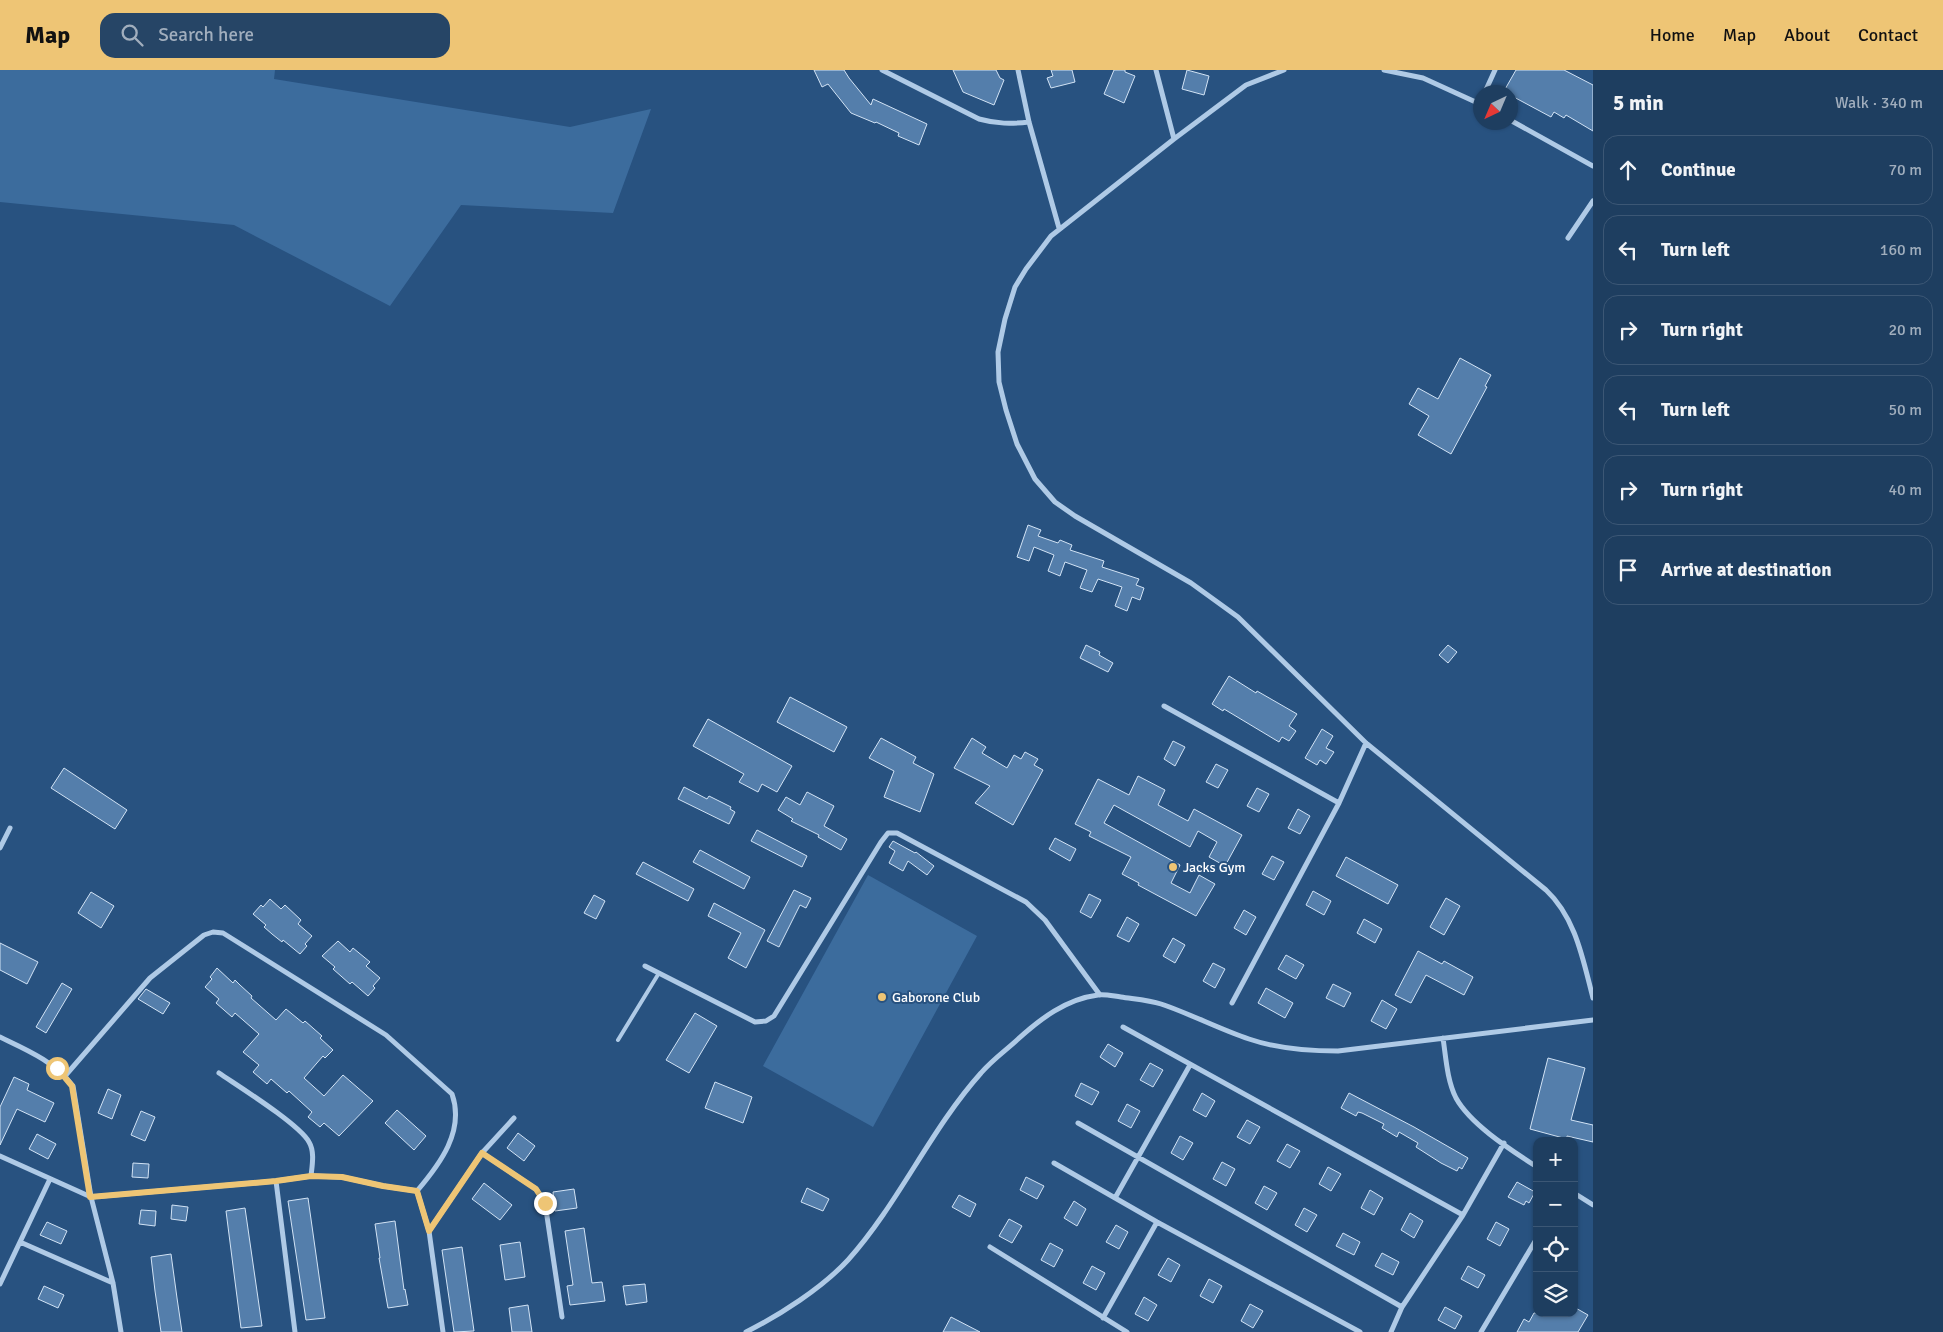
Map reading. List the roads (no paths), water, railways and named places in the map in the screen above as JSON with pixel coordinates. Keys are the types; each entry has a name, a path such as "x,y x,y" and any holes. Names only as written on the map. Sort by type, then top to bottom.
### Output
{"street":[{"path":"882,70 979,119 993,123 1008,124 1029,122"},
{"path":"1018,70 1029,122 1059,228"},
{"path":"1156,70 1174,139"},
{"path":"1282,70 1246,86 1174,139 1059,228 1038,252 1015,287 1004,319 998,352 999,382 1017,444 1035,479 1055,502 1075,516 1190,583 1238,617 1366,743 1528,874 1557,900 1578,941 1593,998"},
{"path":"1384,70 1423,78 1473,100"},
{"path":"1488,85 1495,70"},
{"path":"1518,124 1593,166"},
{"path":"1568,238 1593,202"},
{"path":"1164,706 1339,803"},
{"path":"1232,1003 1339,803 1366,743"},
{"path":"0,848 10,828"},
{"path":"645,966 755,1022 766,1021 774,1016 888,833 896,834 1026,902 1045,920 1100,995"},
{"path":"66,1076 150,978 204,934 212,932 223,934 386,1035 452,1094 456,1107 455,1130 437,1165 417,1191"},
{"path":"746,1332 772,1320 807,1295 846,1262 877,1224 955,1106 994,1058 1047,1016 1080,999 1100,995 1160,1004 1250,1039 1293,1048 1338,1051 1593,1020"},
{"path":"1123,1027 1463,1215"},
{"path":"0,1037 45,1060 66,1076 72,1086 90,1197 113,1283 121,1332"},
{"path":"1443,1038 1448,1073 1456,1096 1468,1116 1533,1165"},
{"path":"1115,1198 1190,1065"},
{"path":"219,1073 294,1125 310,1142 313,1160 311,1176"},
{"path":"429,1231 482,1153 514,1118"},
{"path":"1078,1123 1402,1307"},
{"path":"1391,1332 1402,1307 1463,1215 1504,1144"},
{"path":"482,1153 536,1189 545,1203 562,1317"},
{"path":"0,1156 90,1197 276,1181 311,1176 342,1177 417,1191"},
{"path":"1054,1164 1360,1332"},
{"path":"0,1284 50,1179"},
{"path":"276,1181 295,1332"},
{"path":"417,1191 429,1231 443,1332"},
{"path":"1578,1196 1593,1205"},
{"path":"1103,1318 1158,1222"},
{"path":"20,1242 113,1283"},
{"path":"1481,1332 1533,1245"},
{"path":"990,1247 1127,1332"}],"lane":[{"path":"618,1040 659,973"}],"place":[{"name":"Jacks Gym","path":"1173,867"},
{"name":"Gaborone Club","path":"882,997"}]}
